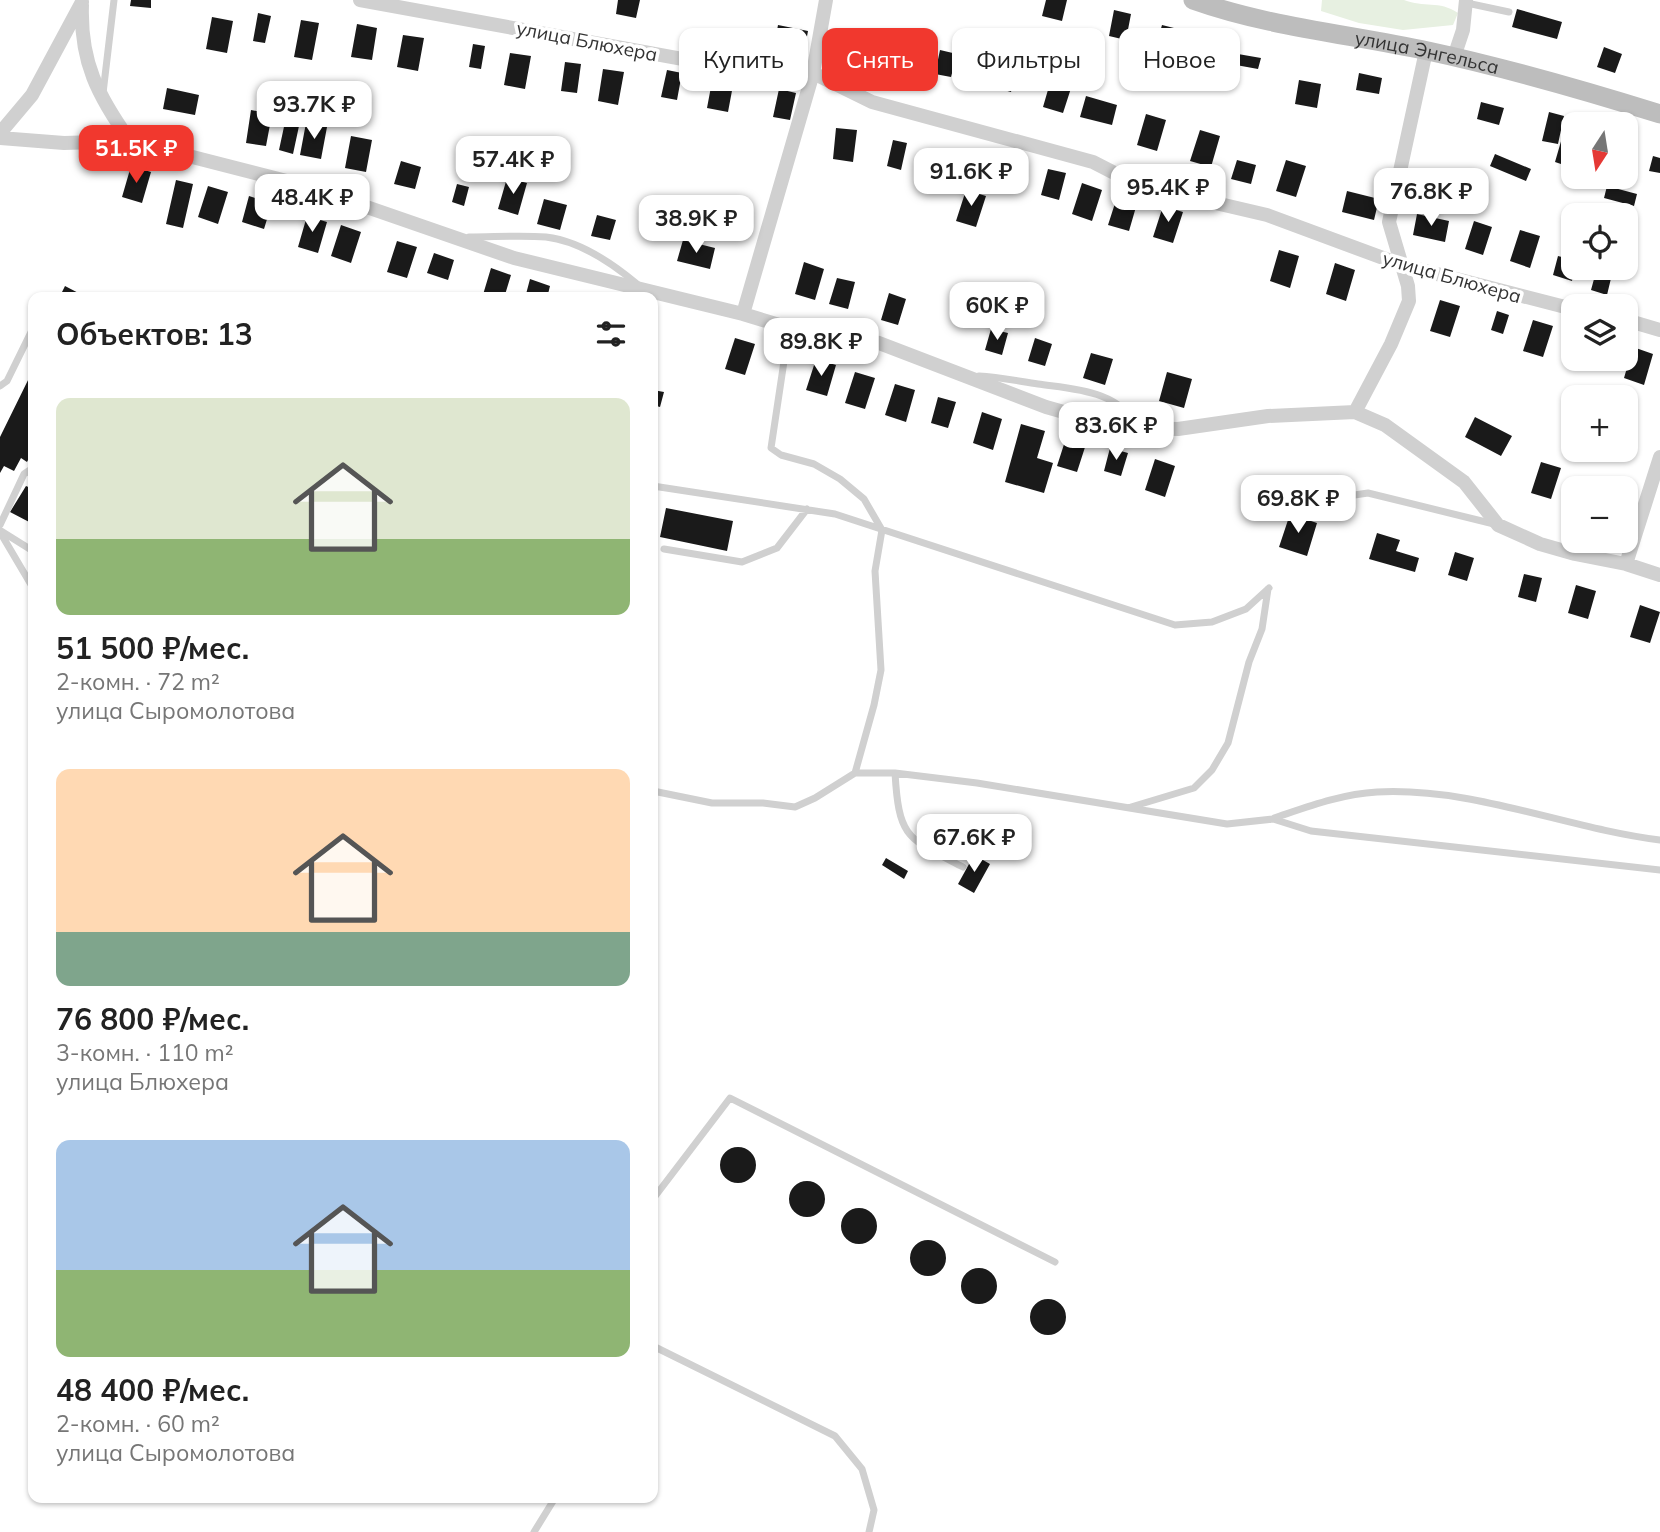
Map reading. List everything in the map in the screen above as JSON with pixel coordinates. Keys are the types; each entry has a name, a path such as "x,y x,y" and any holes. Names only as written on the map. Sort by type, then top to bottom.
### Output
{"main road":[{"name":"улица Энгельса","path":"1193,0 1224,11 1300,28 1454,57 1580,89 1660,114"}],"street":[{"name":"улица Блюхера","path":"360,0 434,6 780,77 813,73 872,102 1093,162 1147,187 1267,215 1402,265 1561,306"},
{"path":"743,314 813,73 826,0"},
{"path":"82,1 83,46 102,100 130,141"},
{"path":"0,136 32,95 82,1"},
{"path":"1454,57 1463,30 1466,2"},
{"path":"1355,412 1391,344 1409,301 1409,286 1389,222 1426,51"},
{"path":"0,136 64,143 130,141 335,194 514,258 651,292"},
{"path":"658,294 789,328 879,342 1072,415 1137,428 1178,429 1268,416 1355,412 1385,425 1464,482 1498,525 1540,544 1656,571"},
{"path":"1638,324 1660,330"},
{"path":"1626,564 1660,457"}],"lane":[{"path":"102,100 114,0"},
{"path":"1466,2 1509,12"},
{"path":"458,237 547,237 575,245 612,263 643,290"},
{"path":"789,328 771,448 781,455 814,464 840,479 864,499 881,530 875,571 881,670 855,773"},
{"path":"0,386 7,381 28,338"},
{"path":"964,376 1006,378 1087,390 1122,408 1137,428"},
{"path":"0,529 24,474 28,471"},
{"path":"658,487 835,513 1175,625 1212,622 1246,609 1269,588 1262,629 1248,662 1228,743 1212,770 1194,788 1130,807"},
{"path":"1300,489 1341,497 1368,493 1498,525"},
{"path":"664,549 742,562 777,548 807,509"},
{"path":"0,529 28,548"},
{"path":"0,529 28,579"},
{"path":"658,793 712,803 763,803 795,807 855,773 895,773 978,783 1227,824 1273,819 1319,802 1375,792 1421,793 1494,804 1660,840"},
{"path":"895,773 897,810 902,825 912,840 963,867"},
{"path":"1273,819 1311,831 1660,870"},
{"path":"658,1192 730,1098 1055,1262"},
{"path":"658,1348 835,1436 862,1469 874,1510 869,1532"},
{"path":"534,1532 552,1503"}],"green space":[{"path":"1322,0 1404,0 1438,5 1458,13 1453,25 1403,30 1359,23 1321,11"}],"building":[{"path":"131,0 151,0 151,8 130,6"},
{"path":"618,0 640,0 636,18 616,14"},
{"path":"1046,0 1067,0 1062,21 1042,16"},
{"path":"1517,9 1562,22 1557,39 1512,27"},
{"path":"1114,10 1131,14 1128,28 1119,28 1119,38 1109,36"},
{"path":"258,13 271,16 265,43 253,41"},
{"path":"212,17 233,21 227,53 206,49"},
{"path":"301,20 319,23 312,60 294,57"},
{"path":"357,24 377,28 372,60 351,57"},
{"path":"403,35 424,38 418,71 397,67"},
{"path":"473,44 485,46 481,69 469,67"},
{"path":"1604,47 1622,54 1615,73 1597,67"},
{"path":"940,50 952,53 951,77 938,75"},
{"path":"510,53 531,56 525,89 504,85"},
{"path":"1240,54 1261,58 1258,69 1240,66"},
{"path":"565,62 581,64 577,93 561,91"},
{"path":"603,69 624,72 618,105 598,101"},
{"path":"667,70 679,72 677,100 661,97"},
{"path":"1359,73 1382,78 1379,94 1356,90"},
{"path":"1299,80 1321,84 1317,108 1295,104"},
{"path":"167,88 199,95 195,115 163,109"},
{"path":"710,91 732,91 728,112 707,108"},
{"path":"779,91 796,93 790,120 773,117"},
{"path":"1048,91 1070,91 1063,113 1043,107"},
{"path":"1086,96 1117,105 1112,125 1080,117"},
{"path":"1481,102 1504,108 1499,125 1477,119"},
{"path":"251,110 272,114 266,146 246,143"},
{"path":"1549,112 1561,115 1558,144 1542,141"},
{"path":"1146,114 1166,120 1157,151 1137,145"},
{"path":"285,122 299,126 293,154 279,150"},
{"path":"306,123 327,127 321,159 300,155"},
{"path":"836,128 857,130 853,162 833,159"},
{"path":"1200,130 1220,136 1211,167 1190,161"},
{"path":"351,136 372,140 366,172 345,168"},
{"path":"893,140 907,143 901,170 887,166"},
{"path":"1561,141 1561,164 1555,162"},
{"path":"1495,154 1531,169 1526,181 1490,166"},
{"path":"1653,156 1660,158 1660,173 1649,171"},
{"path":"1237,160 1256,165 1251,184 1231,179"},
{"path":"1286,160 1306,166 1296,197 1276,191"},
{"path":"401,161 421,167 415,189 394,184"},
{"path":"131,166 151,172 142,203 122,197"},
{"path":"1048,169 1066,173 1059,200 1041,195"},
{"path":"507,178 527,183 518,215 498,209"},
{"path":"176,180 193,184 183,228 166,224"},
{"path":"1082,183 1102,190 1092,221 1072,214"},
{"path":"457,184 469,187 464,206 452,202"},
{"path":"208,186 228,192 218,224 198,217"},
{"path":"1606,189 1637,194 1635,203 1604,198"},
{"path":"966,190 986,196 976,227 956,221"},
{"path":"1347,191 1379,199 1374,220 1342,212"},
{"path":"1118,194 1138,200 1129,231 1108,225"},
{"path":"249,196 272,203 264,229 242,222"},
{"path":"544,199 567,205 560,230 537,224"},
{"path":"1163,206 1183,212 1173,243 1153,237"},
{"path":"1417,214 1449,221 1445,242 1413,235"},
{"path":"597,215 616,220 610,240 591,236"},
{"path":"307,216 327,222 318,253 298,247"},
{"path":"1474,221 1492,227 1483,255 1465,249"},
{"path":"341,225 361,232 351,263 331,256"},
{"path":"1520,230 1540,236 1530,268 1510,261"},
{"path":"683,240 715,248 710,269 677,261"},
{"path":"397,241 417,247 407,278 387,272"},
{"path":"1279,250 1299,256 1290,288 1270,281"},
{"path":"434,253 454,260 448,280 427,273"},
{"path":"1558,256 1561,257 1561,278 1553,275"},
{"path":"804,262 824,269 815,300 795,294"},
{"path":"1335,263 1355,270 1346,301 1326,294"},
{"path":"491,268 511,275 506,292 484,292"},
{"path":"837,278 855,282 848,309 829,304"},
{"path":"530,279 550,286 548,292 527,292"},
{"path":"1594,280 1611,280 1607,294 1591,290"},
{"path":"65,286 76,292 62,292"},
{"path":"889,293 906,299 898,325 881,320"},
{"path":"1440,300 1460,306 1450,337 1430,331"},
{"path":"1497,311 1509,315 1503,334 1491,330"},
{"path":"1533,320 1553,326 1543,357 1523,351"},
{"path":"991,329 1008,333 1002,355 985,350"},
{"path":"735,338 755,344 745,375 725,369"},
{"path":"1035,338 1052,344 1045,366 1028,361"},
{"path":"1638,349 1653,354 1644,385 1624,378 1626,371 1638,371"},
{"path":"1091,353 1113,359 1105,385 1083,378"},
{"path":"816,359 836,365 827,396 806,390"},
{"path":"855,372 875,378 865,409 845,403"},
{"path":"1167,372 1192,379 1184,408 1159,401"},
{"path":"28,380 27,462 21,458 14,471 4,466 0,473 0,437"},
{"path":"895,384 915,390 906,422 885,415"},
{"path":"658,391 664,392 658,406"},
{"path":"938,397 956,402 948,428 931,423"},
{"path":"982,412 1002,419 993,450 973,443"},
{"path":"1475,417 1512,436 1501,456 1465,437"},
{"path":"1021,424 1045,431 1037,458 1053,463 1044,493 1005,482"},
{"path":"1067,435 1087,441 1077,472 1057,466"},
{"path":"1110,448 1128,453 1121,476 1104,471"},
{"path":"1155,459 1175,466 1165,497 1145,490"},
{"path":"1541,462 1561,468 1551,499 1531,493"},
{"path":"26,486 28,487 28,521 10,512"},
{"path":"666,508 733,521 727,551 660,537"},
{"path":"1290,514 1317,523 1307,556 1279,547"},
{"path":"1377,533 1400,540 1396,551 1419,558 1415,572 1369,559"},
{"path":"1455,552 1474,558 1467,581 1448,575"},
{"path":"1524,574 1542,578 1536,602 1518,597"},
{"path":"1576,585 1596,591 1588,619 1568,613"},
{"path":"1640,605 1660,612 1650,643 1630,637"},
{"path":"974,855 990,864 974,893 958,884"},
{"path":"886,858 908,871 904,879 882,865"},
{"path":"738,1147 750,1153 756,1165 750,1177 738,1183 726,1177 720,1165 726,1153"},
{"path":"807,1181 819,1187 825,1199 819,1211 807,1217 795,1211 789,1199 795,1187"},
{"path":"859,1208 871,1214 877,1226 871,1238 859,1244 847,1238 841,1226 847,1214"},
{"path":"928,1240 940,1246 946,1258 940,1270 928,1276 916,1270 910,1258 916,1246"},
{"path":"979,1268 991,1274 997,1286 991,1298 979,1304 967,1298 961,1286 967,1274"},
{"path":"1048,1299 1060,1305 1066,1317 1060,1329 1048,1335 1036,1329 1030,1317 1036,1305"}]}
